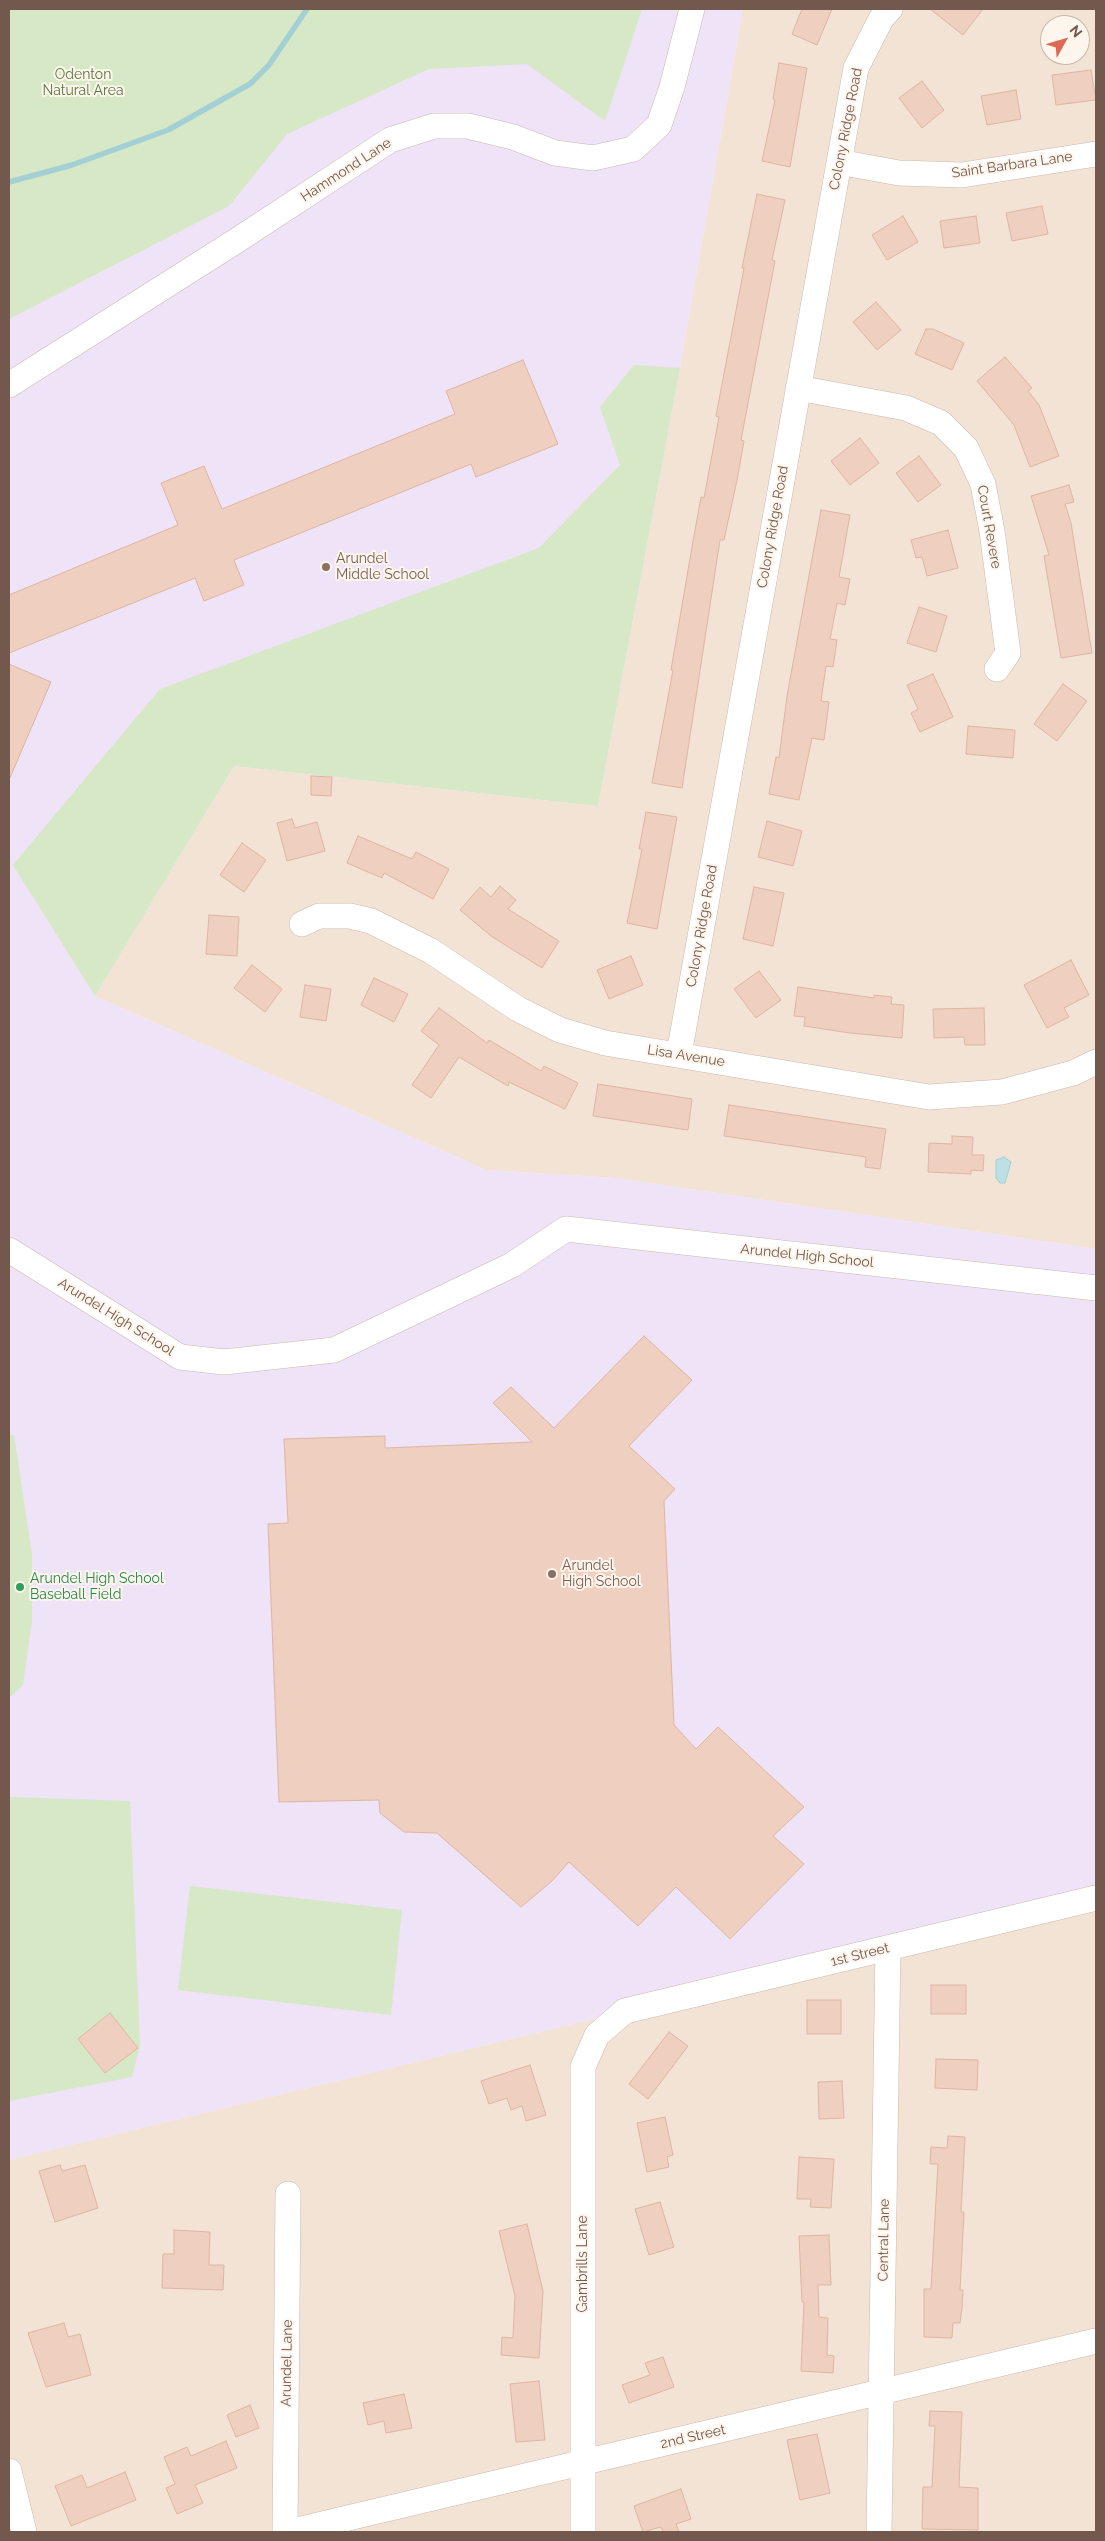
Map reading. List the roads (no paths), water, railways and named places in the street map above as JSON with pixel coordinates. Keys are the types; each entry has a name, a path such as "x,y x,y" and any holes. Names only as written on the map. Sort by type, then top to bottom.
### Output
{"street":[{"name":"Hammond Lane","path":"9,385 236,241 390,140 434,126 468,126 513,137 555,153 593,158 634,149 659,125 672,88 692,9"},
{"name":"Colony Ridge Road","path":"679,1054 856,68 881,19 890,9"},
{"name":"Saint Barbara Lane","path":"838,162 899,173 962,175 1096,154"},
{"name":"Court Revere","path":"798,388 906,408 941,423 966,448 983,484 992,531 1008,653 997,668"},
{"name":"Lisa Avenue","path":"302,924 319,916 350,916 371,921 431,951 518,1009 560,1030 605,1043 929,1097 1002,1092 1073,1074 1096,1062"},
{"name":"Arundel High School","path":"9,1250 180,1357 224,1362 334,1350 512,1265 566,1229 1096,1288"},
{"name":"1st Street","path":"625,2011 1096,1898"},
{"name":"Central Lane","path":"879,2532 888,1948"},
{"name":"Gambrills Lane","path":"583,2532 583,2067 597,2035 625,2011"},
{"name":"Arundel Lane","path":"285,2532 288,2194"},
{"name":"2nd Street","path":"289,2532 1096,2341"},
{"path":"9,2471 24,2532"}],"water":[{"path":"1004,1157 1011,1162 1005,1183 1000,1183 996,1178 996,1160"}],"waterway":[{"path":"9,182 72,165 168,130 250,84 269,65 307,9"}],"place":[{"name":"Arundel Middle School","path":"326,567"},
{"name":"Arundel High School","path":"552,1574"},
{"name":"Arundel High School Baseball Field","path":"20,1587"}],"park label":[{"name":"Odenton Natural Area","path":"83,84"}]}
